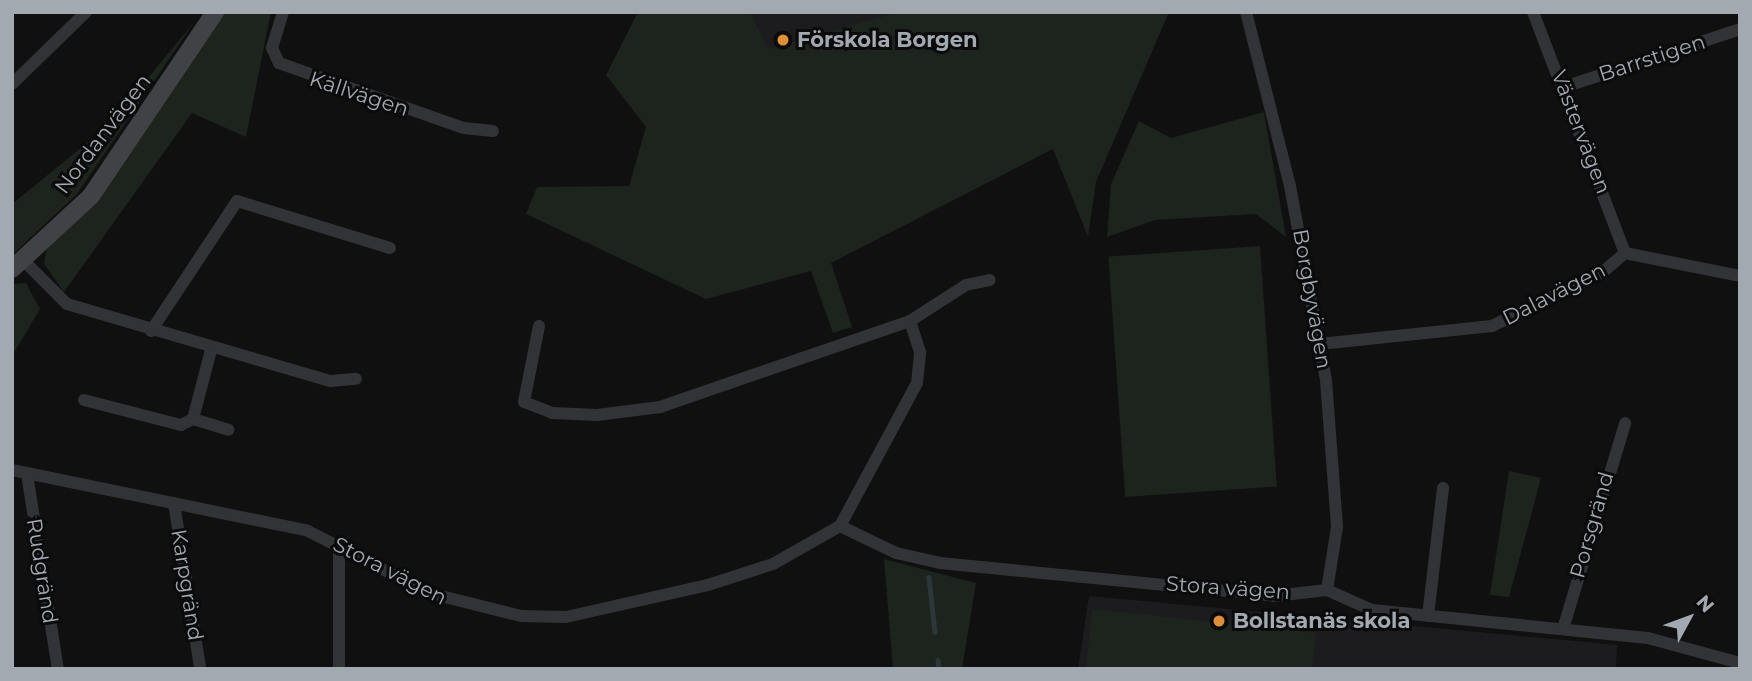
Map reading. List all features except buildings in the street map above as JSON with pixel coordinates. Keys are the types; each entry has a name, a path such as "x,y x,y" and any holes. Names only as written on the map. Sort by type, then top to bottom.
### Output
{"street":[{"path":"12,84 86,12"},
{"name":"Nordanvägen","path":"18,265 90,196 215,12"},
{"name":"Källvägen","path":"283,12 272,48 279,63 464,128 493,131"},
{"name":"Borgbyvägen","path":"1246,12 1290,186 1320,344 1337,527 1327,590"},
{"name":"Västervägen","path":"1533,12 1625,253"},
{"name":"Barrstigen","path":"1564,88 1740,29"},
{"path":"151,331 237,201 390,248"},
{"name":"Dalavägen","path":"1320,344 1492,326 1603,272 1625,253 1740,276"},
{"path":"18,265 67,304 211,350 331,382 355,379"},
{"path":"539,326 524,402 552,413 597,415 660,407 909,321 966,285 989,280"},
{"path":"840,526 917,383 920,352 909,321"},
{"path":"192,419 211,350"},
{"path":"84,400 181,425 192,419 228,430"},
{"name":"Porsgränd","path":"1563,629 1625,423"},
{"name":"Stora vägen","path":"12,470 308,531 464,607 566,617 635,605 773,564 840,526 896,553 940,563 1275,596 1327,590"},
{"name":"Rudgränd","path":"27,474 58,669"},
{"path":"1429,616 1443,488"},
{"name":"Karpgränd","path":"174,503 200,667"},
{"path":"339,544 340,669"},
{"path":"1327,590 1362,608 1648,638 1740,663"}],"shaded area":[{"path":"224,12 271,12 246,137 192,113 64,292 44,264 46,250 95,202"},
{"path":"638,12 750,12 768,49 897,12 1169,12 1096,182 1088,237 1053,149 831,263 852,327 833,333 811,271 706,299 526,214 537,187 629,186 646,127 606,75"},
{"name":"Förskola Borgen","path":"750,12 897,12 768,50"},
{"path":"195,21 77,194 12,255 12,204 109,125"},
{"path":"1264,112 1286,237 1256,214 1155,220 1107,237 1111,184 1139,121 1171,138"},
{"path":"1260,246 1277,486 1125,497 1108,257"},
{"path":"26,283 40,309 12,356 12,284"},
{"path":"1509,471 1541,478 1509,597 1490,595"},
{"path":"884,559 976,583 962,669 893,669"},
{"name":"Bollstanäs skola","path":"1089,596 1617,645 1616,669 1078,669"},
{"path":"1092,609 1316,633 1312,669 1086,669"}],"waterway":[{"path":"929,577 935,632"},
{"path":"938,660 939,669"}],"place":[{"name":"Förskola Borgen","path":"783,40"},
{"name":"Bollstanäs skola","path":"1219,621"}]}
